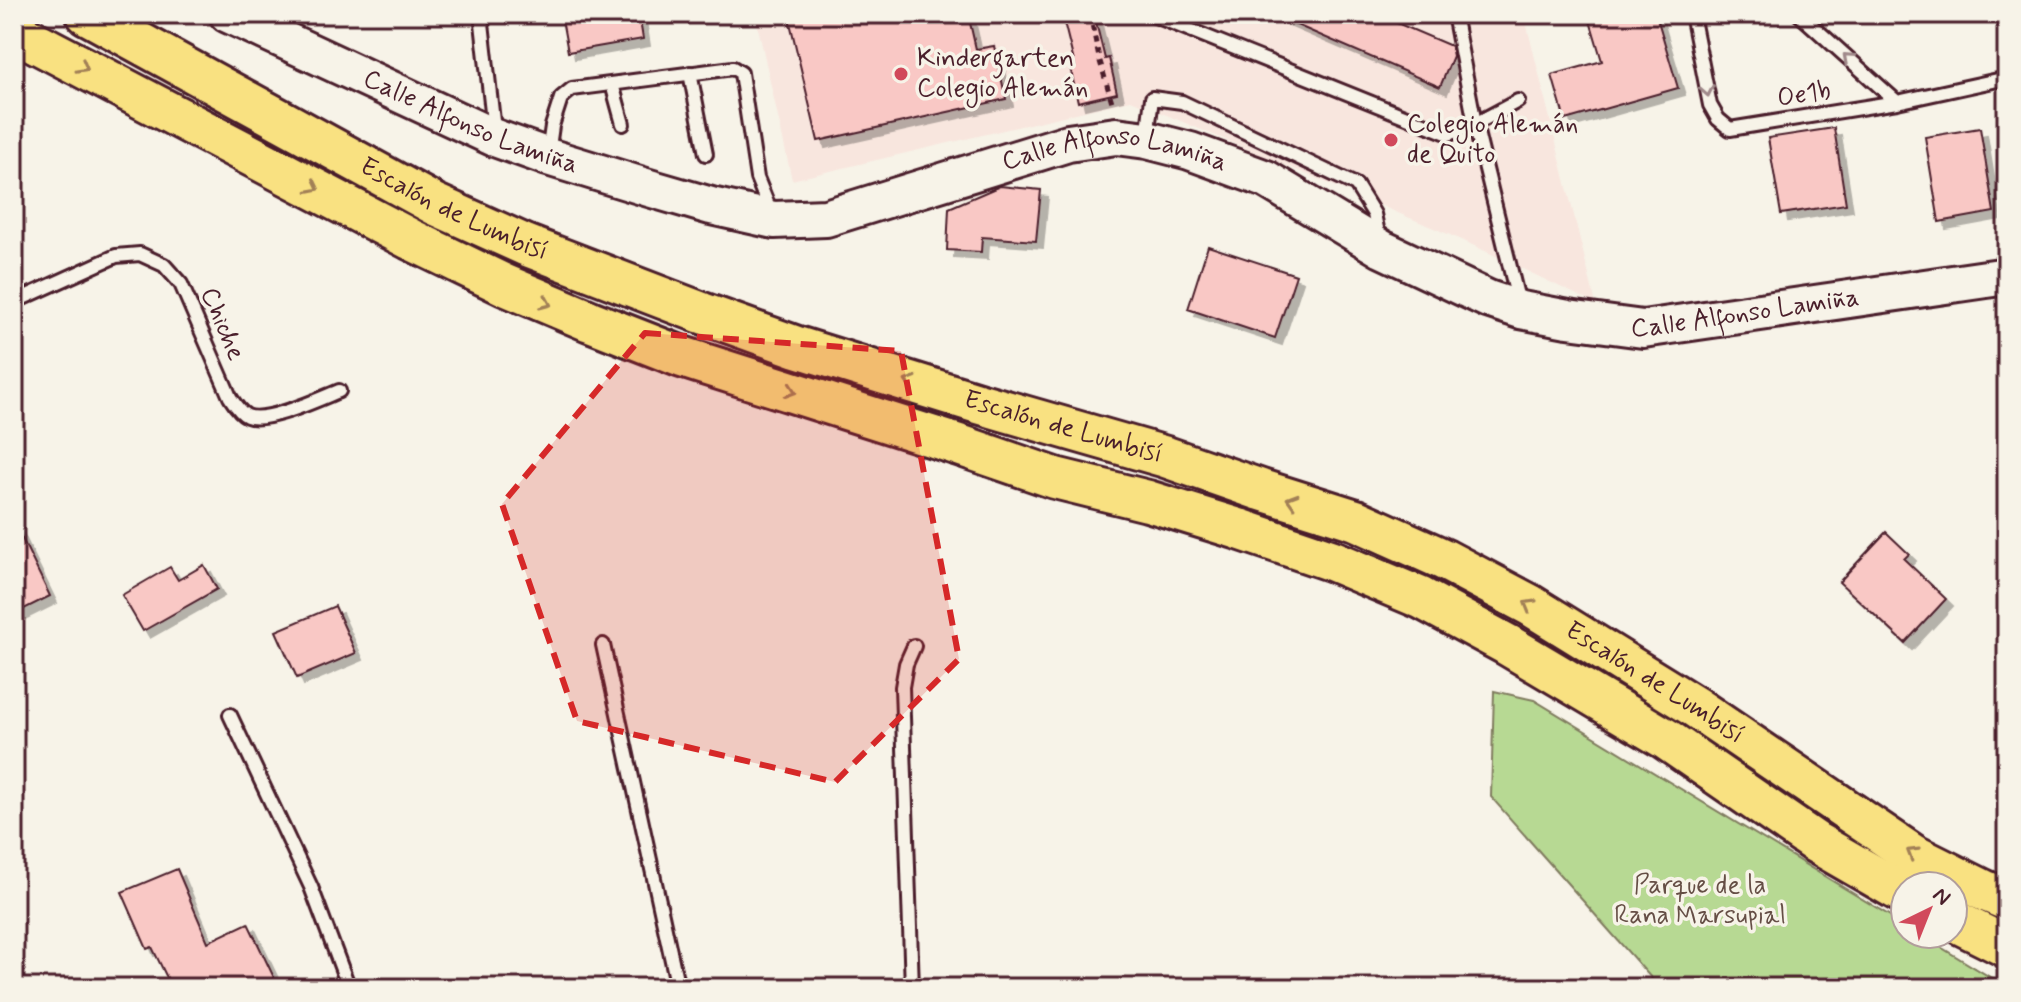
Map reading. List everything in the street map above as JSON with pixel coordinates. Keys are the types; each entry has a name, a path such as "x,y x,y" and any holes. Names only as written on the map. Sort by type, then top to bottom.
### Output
{"main road":[{"name":"Escalón de Lumbisí","path":"87,14 434,204 525,245 797,347 1166,457 1356,520 1445,560 1530,605 1682,699 1913,855 2007,900"},
{"name":"Escalón de Lumbisí","path":"14,31 410,239 505,285 590,321 682,357 1055,478 1148,501 1239,529 1333,561 1421,598 1506,644 1666,739 1815,842 1889,885"},
{"path":"1969,928 2007,947"}],"street":[{"name":"Calle Alfonso Lamiña","path":"228,14 495,138 686,199 774,220 826,218 1068,143 1116,136 1190,151 1266,179 1382,249 1488,299 1521,310 1643,329 2007,276"}],"lane":[{"path":"481,14 495,138"},
{"path":"1150,14 1449,134 1518,101"},
{"path":"1454,14 1475,124 1521,310"},
{"name":"Oe1b","path":"1692,14 1710,105 1718,119 1730,129 1897,102 2007,78"},
{"path":"1799,14 1897,102"},
{"path":"548,157 552,126 561,98 572,89 733,68 741,73 757,178 774,220"},
{"path":"690,73 706,154"},
{"path":"612,84 623,124"},
{"name":"Chiche","path":"14,302 116,256 140,254 164,265 181,284 230,397 240,412 258,419 339,391"},
{"path":"603,645 678,988"},
{"path":"912,988 902,687 906,664 914,646"},
{"path":"230,715 311,887 349,988"}],"path":[{"path":"1090,14 1113,105"}],"highlighted area":[{"path":"645,333 901,351 959,659 835,782 577,721 502,504"}],"shaded area":[{"name":"Colegio Alemán de Quito","path":"755,14 1524,14 1596,304 1462,240 1131,100 792,180"}],"green space":[{"name":"Parque de la Rana Marsupial","path":"1494,691 1534,700 1889,915 1889,950 1945,950 1990,977 2007,983 2007,988 1660,988 1491,797"}],"building":[{"path":"561,14 639,14 643,39 568,52"},
{"name":"Kindergarten Colegio Alemán","path":"788,14 968,14 976,49 994,46 1006,99 818,141"},
{"path":"1062,14 1094,14 1117,93 1078,102 1070,67 1075,66"},
{"path":"1271,14 1376,14 1451,46 1453,56 1440,87"},
{"path":"1588,14 1656,14 1678,88 1565,120 1552,75 1602,61"},
{"path":"1834,128 1846,204 1781,214 1768,138"},
{"path":"1980,128 1994,212 1939,222 1925,137"},
{"path":"1000,186 1041,190 1036,241 982,237 981,252 947,250 949,208"},
{"path":"1208,246 1296,275 1275,338 1188,309"},
{"path":"14,522 50,596 14,614"},
{"path":"1886,532 1909,554 1904,559 1946,599 1905,643 1839,582"},
{"path":"204,565 217,589 143,631 122,595 170,567 178,580"},
{"path":"335,606 356,653 297,678 276,631"},
{"path":"177,869 208,942 248,923 279,988 172,988 152,947 147,949 122,892"}],"place":[{"name":"Kindergarten Colegio Alemán","path":"901,74"},
{"name":"Colegio Alemán de Quito","path":"1391,140"}]}
